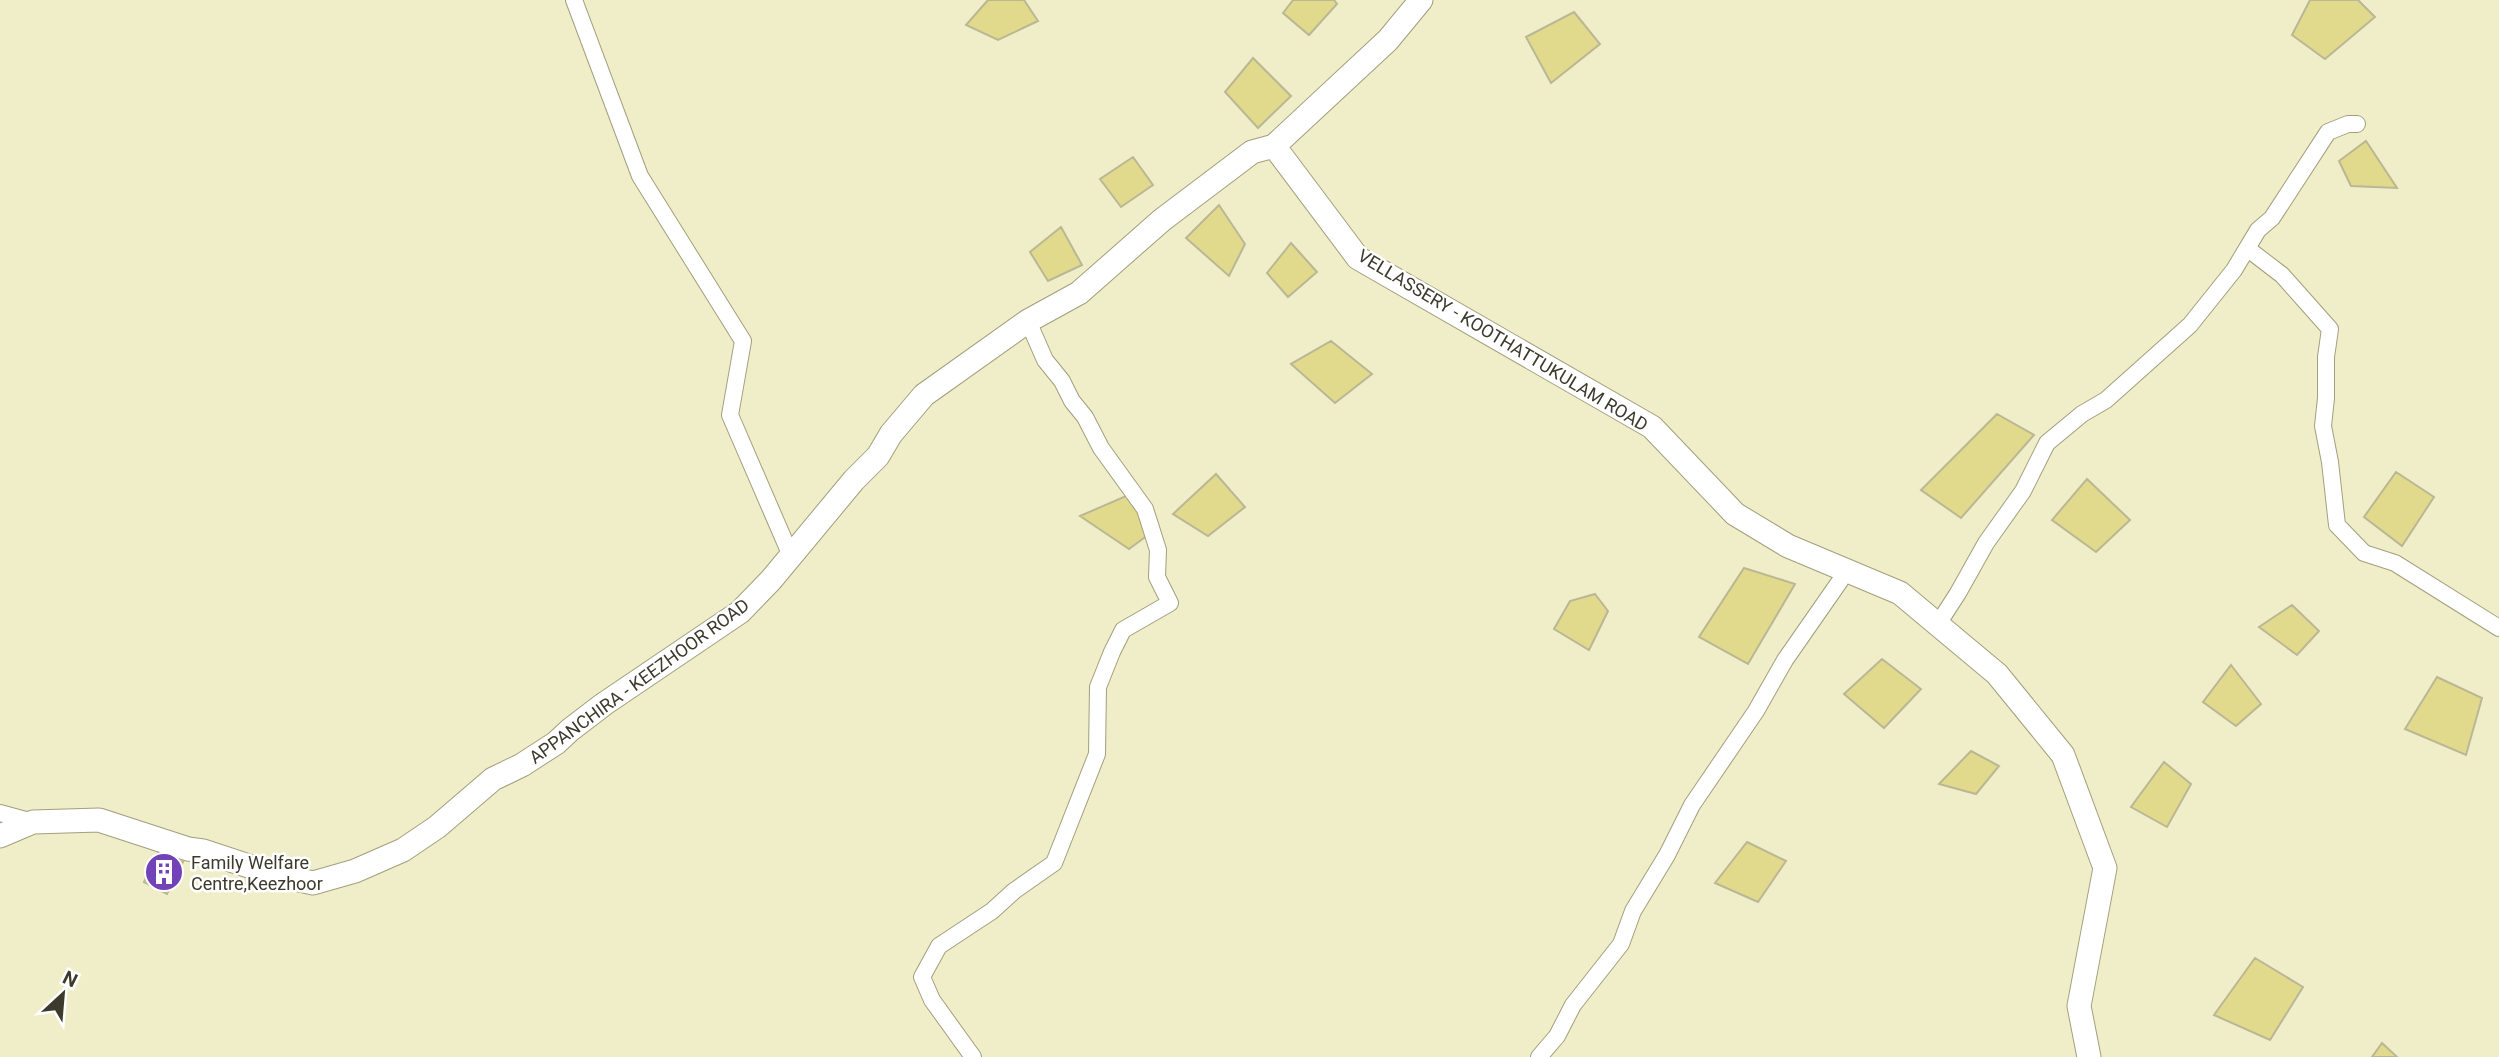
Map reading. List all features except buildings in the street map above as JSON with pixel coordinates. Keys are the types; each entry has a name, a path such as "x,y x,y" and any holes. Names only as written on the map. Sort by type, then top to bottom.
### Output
{"main road":[{"name":"APPANCHIRA - KEEZHOOR ROAD","path":"0,836 33,822 99,820 188,849 313,883 355,871 403,850 437,827 493,779 522,765 556,743 604,704 740,612 878,456 891,433 924,395 1028,321 1079,293 1162,220 1252,152 1273,146 1388,40 1421,0"},
{"name":"VELLASSERY - KOOTHATTUKULAM ROAD","path":"1273,146 1358,258 1652,427 1734,514 1788,546 1900,593 1997,674 2063,755 2105,868 2079,1006 2089,1057"}],"street":[{"path":"573,0 640,176 743,341 730,415 791,556"},
{"path":"1938,624 1986,543 2023,491 2047,443 2082,414 2106,400 2190,325 2248,249 2258,230 2272,218 2328,132 2348,124 2357,124"},
{"path":"2248,249 2282,275 2330,329 2323,426 2337,525 2364,553 2395,563 2499,628"},
{"path":"973,1057 932,1000 922,976 939,946 992,911 1014,891 1054,863 1097,754 1098,688 1112,652 1123,630 1170,603 1157,577 1158,550 1145,509 1101,448 1085,417 1045,360 1028,321"},
{"path":"1539,1057 1558,1036 1573,1005 1621,944 1633,911 1667,855 1692,805 1846,570"},
{"path":"0,813 33,822"}],"place":[{"name":"Family Welfare Centre,Keezhoor","path":"164,872"}]}
